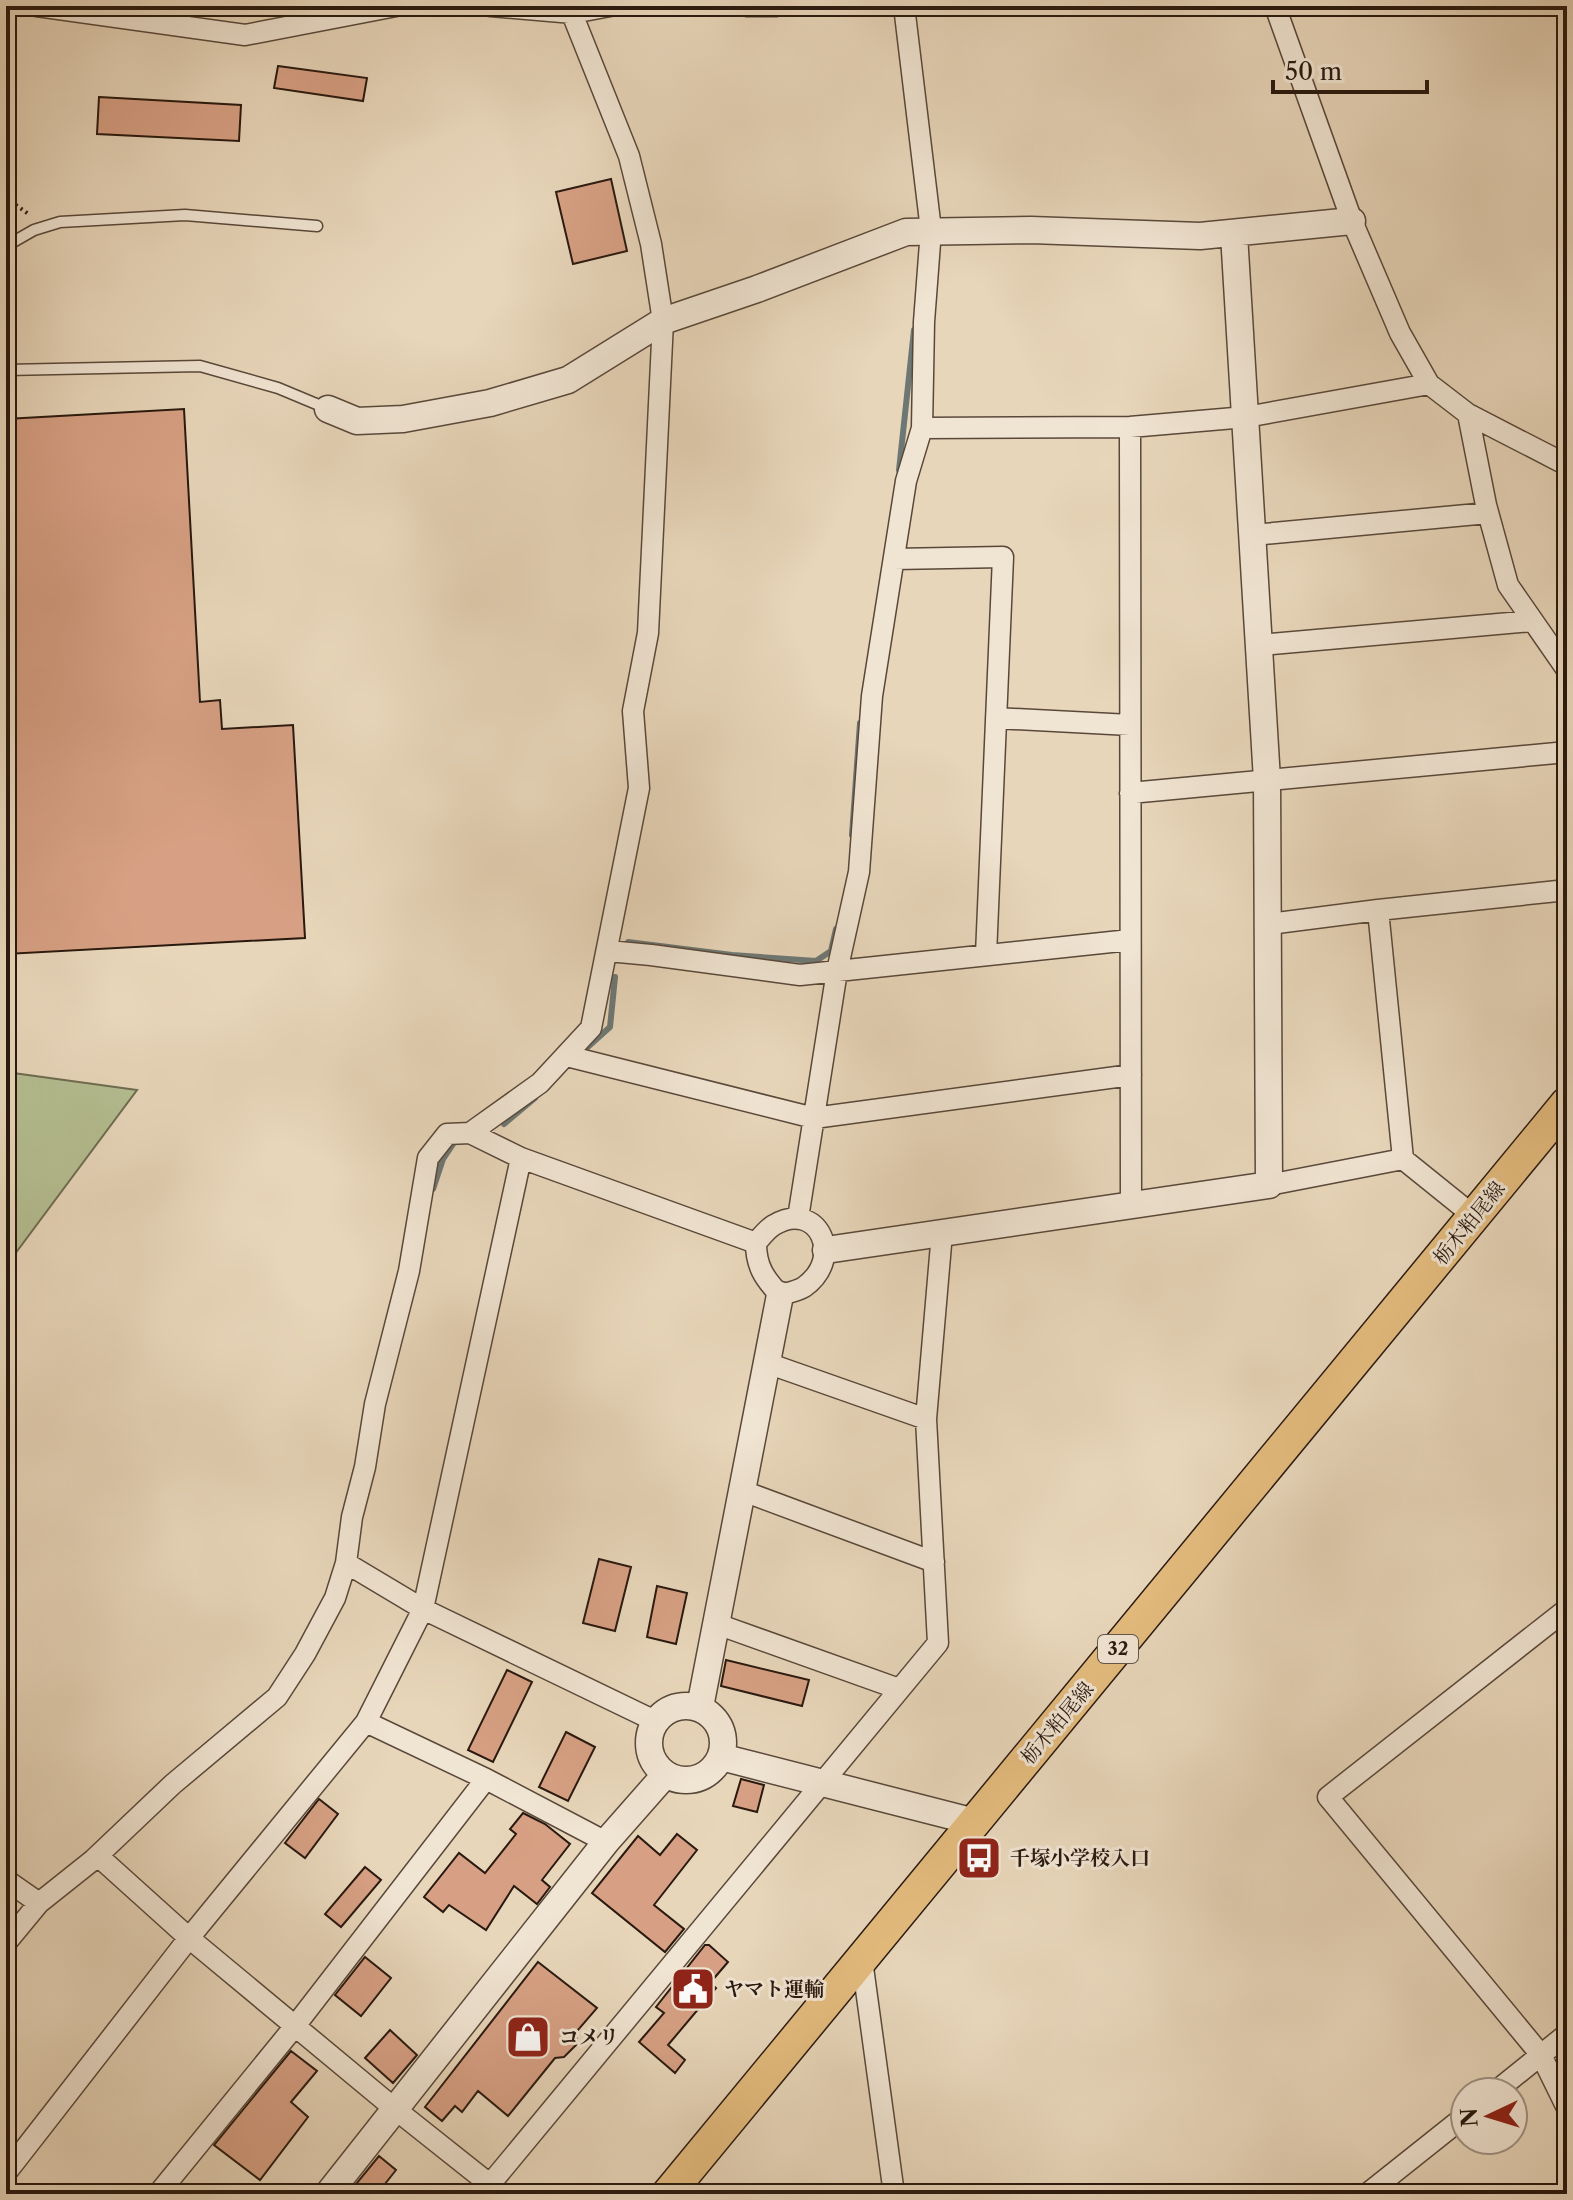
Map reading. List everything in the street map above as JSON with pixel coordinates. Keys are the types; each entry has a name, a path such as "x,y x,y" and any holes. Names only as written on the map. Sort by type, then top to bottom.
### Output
{"main road":[{"name":"栃木粕尾線","path":"668,2194 1567,1103"}],"street":[{"path":"37,6 245,35 396,6"},
{"path":"491,6 571,10 610,6"},
{"path":"748,6 775,6"},
{"path":"798,1218 837,971 859,872 872,696 906,481 922,428 924,322 931,230 904,6"},
{"path":"1275,6 1352,221 1400,333 1429,384 1468,414 1567,465"},
{"path":"470,1133 540,1083 591,1028 639,788 633,711 648,633 663,321 651,244 629,156 571,10"},
{"path":"328,409 357,421 403,419 490,403 568,380 663,321 906,232 1031,230 1200,236 1352,221"},
{"path":"1234,234 1267,780 1269,1185"},
{"path":"922,428 1130,427 1246,417 1429,384"},
{"path":"1468,414 1488,513 1508,585 1567,670"},
{"path":"1130,427 1131,1205"},
{"path":"1253,535 1488,513"},
{"path":"894,559 1003,557 986,955"},
{"path":"1260,645 1531,621"},
{"path":"996,718 1130,725"},
{"path":"1130,793 1567,752"},
{"path":"1269,924 1567,890"},
{"path":"1378,910 1403,1159 1475,1217"},
{"path":"608,951 800,975 1130,940"},
{"path":"567,1056 814,1118 1131,1075"},
{"path":"6,1943 39,1903 98,1856 173,1784 277,1697 305,1654 335,1598 346,1563 375,1404 409,1271 428,1158 447,1134 470,1133 521,1158 756,1243"},
{"path":"6,2173 189,1938 366,1722 423,1609 521,1158"},
{"path":"826,1250 1269,1185 1403,1159"},
{"path":"798,1218 809,1222 823,1238 826,1250 822,1268 803,1288 780,1295 756,1262 756,1243 771,1226 798,1218"},
{"path":"98,1856 189,1938 492,2191 821,1782 938,1643 926,1419 942,1233"},
{"path":"700,1707 780,1295"},
{"path":"767,1363 926,1419"},
{"path":"743,1491 934,1562"},
{"path":"346,1563 423,1609 655,1721"},
{"path":"1567,1609 1328,1797 1541,2055 1567,2108"},
{"path":"717,1624 899,1689"},
{"path":"675,1707 700,1707 716,1719 720,1728 724,1738 721,1757 708,1774 687,1781 665,1775 652,1760 648,1740 655,1721 675,1707"},
{"path":"366,1722 486,1779 606,1842"},
{"path":"721,1757 975,1822"},
{"path":"328,2194 606,1842 665,1775"},
{"path":"158,2194 295,2026 486,1779"},
{"path":"6,1880 39,1903"},
{"path":"862,1960 894,2194"},
{"path":"1515,2076 1567,2034"},
{"path":"1367,2194 1449,2129"}],"lane":[{"path":"6,246 34,230 60,222 185,215 317,226"},
{"path":"6,370 200,366 278,388 328,409"}],"path":[{"path":"6,198 46,226"}],"green space":[{"path":"6,1072 137,1090 6,1266"}],"building":[{"path":"278,66 367,78 363,101 274,88"},
{"path":"99,97 241,105 239,141 97,134"},
{"path":"611,179 627,251 573,264 556,192"},
{"path":"184,409 200,702 220,700 222,729 293,725 305,938 6,954 6,419"},
{"path":"599,1559 631,1567 615,1631 583,1623"},
{"path":"657,1586 687,1593 676,1644 647,1637"},
{"path":"726,1660 809,1680 802,1706 721,1686"},
{"path":"507,1670 532,1682 493,1762 468,1750"},
{"path":"566,1732 595,1747 568,1801 539,1787"},
{"path":"741,1779 764,1785 757,1812 733,1806"},
{"path":"319,1799 338,1814 305,1858 285,1843"},
{"path":"523,1813 545,1824 570,1844 542,1880 550,1887 537,1904 514,1886 486,1930 449,1905 443,1912 424,1897 459,1853 485,1873 516,1834 510,1829"},
{"path":"677,1834 697,1850 654,1905 684,1929 665,1952 592,1893 638,1836 660,1855"},
{"path":"365,1867 381,1880 341,1927 325,1914"},
{"path":"705,1945 728,1962 710,1983 716,1988 668,2045 685,2060 675,2073 639,2042 664,2013 656,2007"},
{"path":"365,1957 391,1978 361,2016 335,1995"},
{"name":"コメリ","path":"538,1962 597,2008 577,2031 577,2044 564,2057 555,2058 508,2116 478,2091 462,2112 455,2106 442,2121 425,2107"},
{"path":"390,2030 417,2055 393,2083 365,2058"},
{"path":"291,2051 317,2071 291,2102 308,2117 260,2180 214,2145"},
{"path":"379,2156 396,2170 377,2194 368,2194 356,2184"}],"waterway":[{"path":"899,470 914,330"},
{"path":"852,835 860,723"},
{"path":"627,944 816,961 831,951 836,929"},
{"path":"580,1054 610,1027 615,977"},
{"path":"504,1124 535,1098"},
{"path":"433,1189 443,1159 453,1144"}],"place":[{"name":"千塚小学校入口","path":"979,1858"},
{"name":"ヤマト運輸","path":"693,1989"},
{"name":"コメリ","path":"528,2037"}]}
